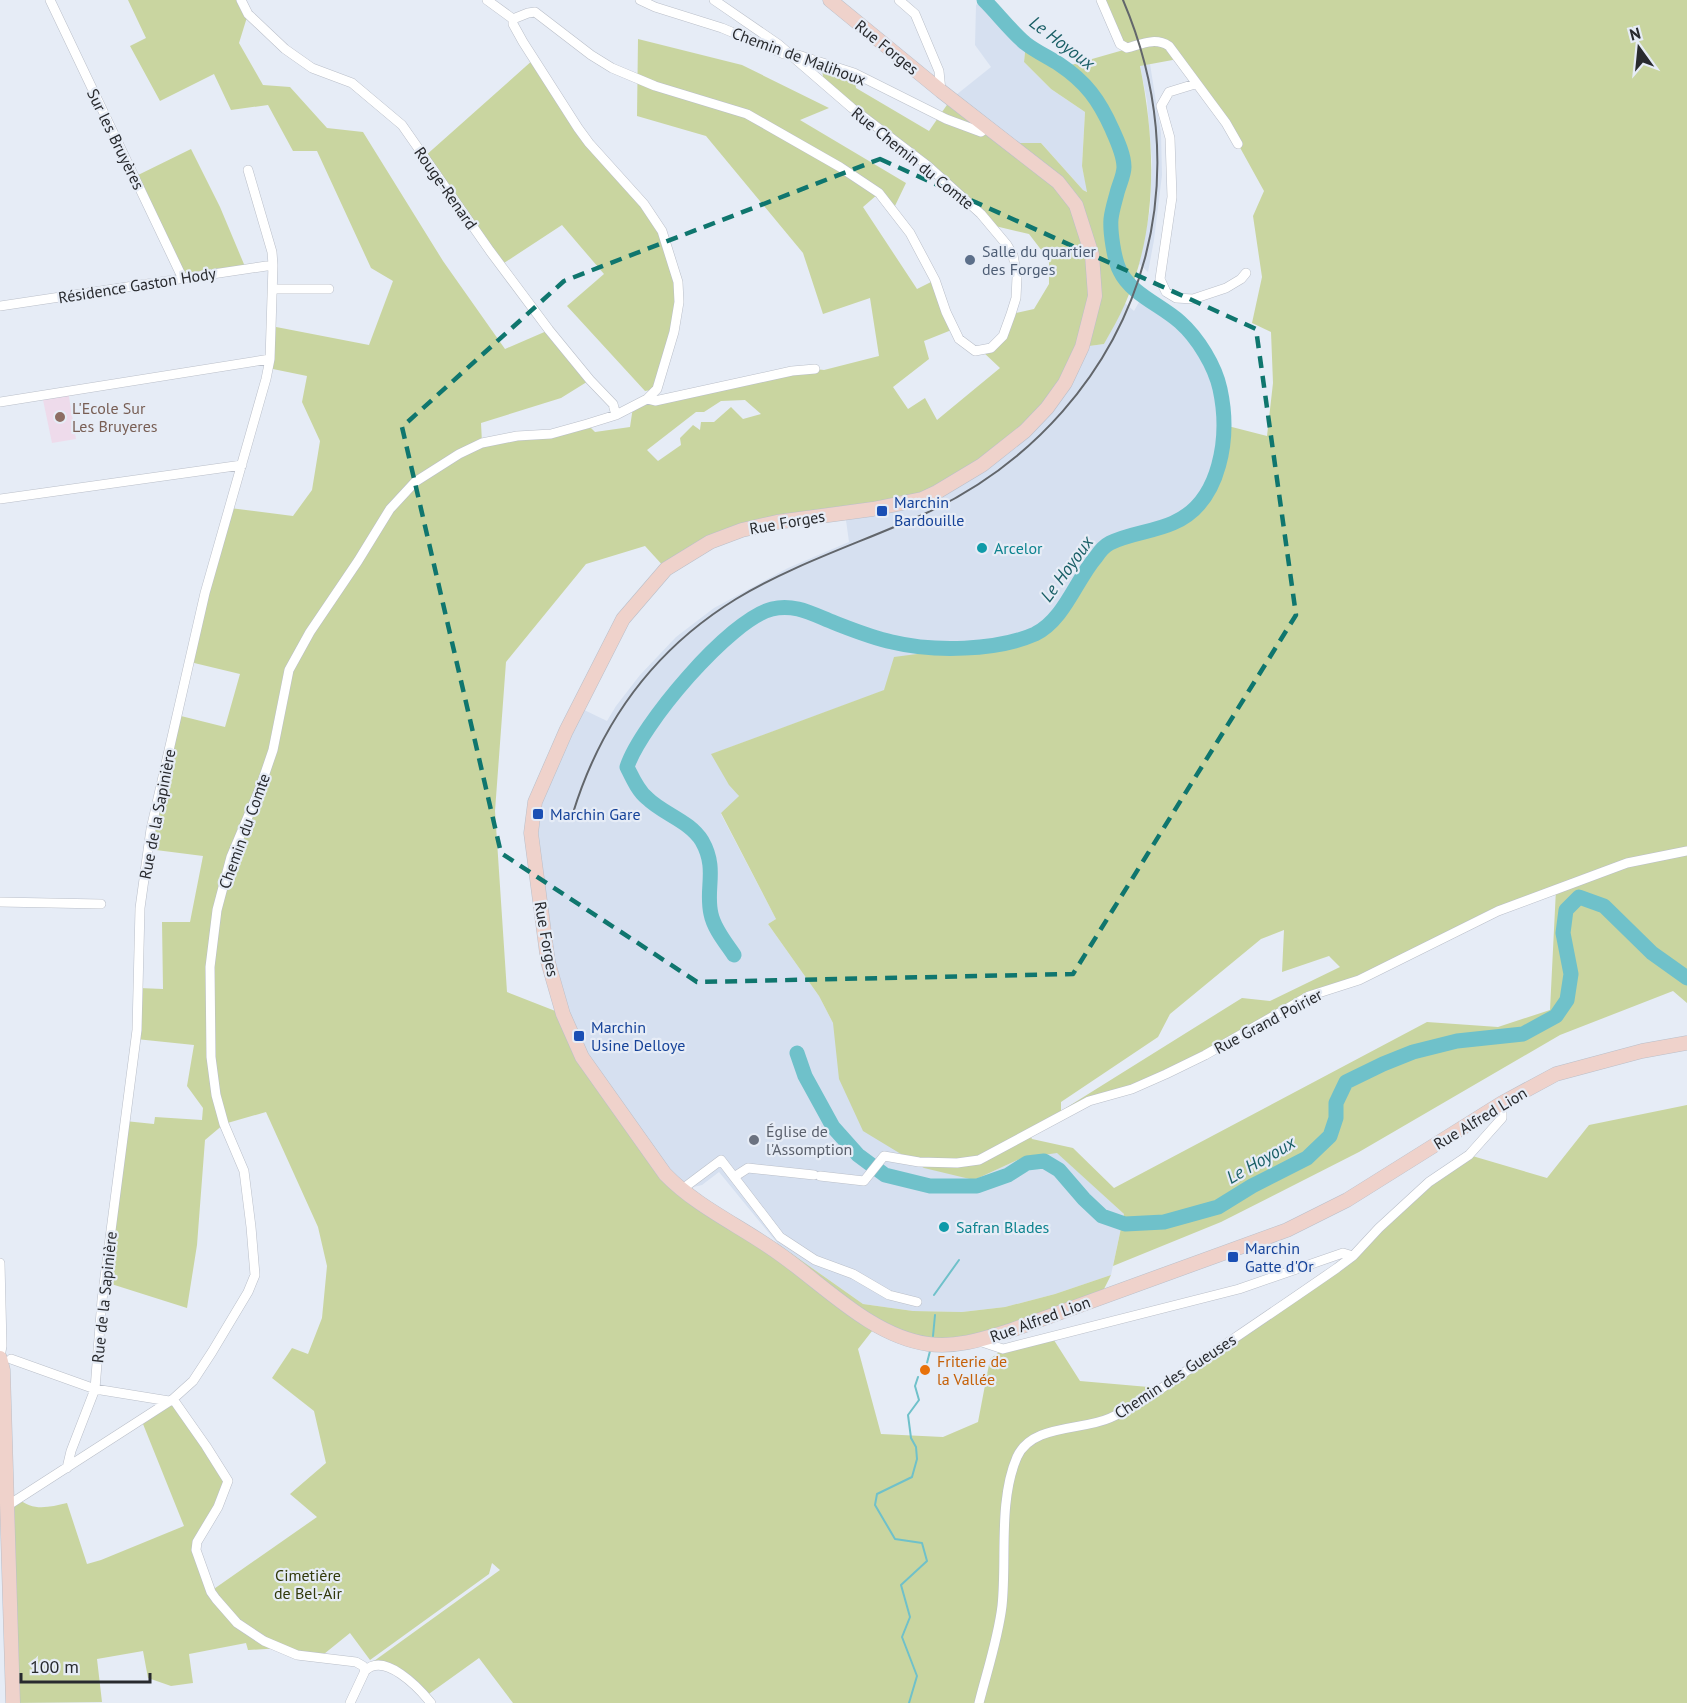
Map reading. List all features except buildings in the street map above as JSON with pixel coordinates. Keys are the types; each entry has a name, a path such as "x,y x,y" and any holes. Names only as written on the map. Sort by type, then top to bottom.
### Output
{"main road":[{"name":"Rue Forges","path":"681,1190 665,1174 582,1057 563,1014 548,962 531,833 535,802 566,730 623,620 666,569 710,542 742,531 777,522 906,503 937,492 982,465 1025,431 1047,408 1065,383 1082,347 1095,296 1092,255 1076,206 1058,182 941,91 830,0"},
{"name":"Rue Alfred Lion","path":"681,1190 780,1254 876,1326 896,1336 928,1344 947,1345 979,1341 1287,1230 1347,1200 1502,1103 1556,1074 1642,1051 1687,1043"},
{"path":"4,1358 3,1485 7,1506 13,1703"}],"street":[{"name":"Sur les Bruyères","path":"50,0 182,277"},
{"name":"Rouge-Renard","path":"241,0 248,14 285,49 312,68 352,83 402,125 490,251 549,330 613,404 616,415"},
{"path":"487,0 513,19 513,24 523,42 584,136 644,204 663,231 678,282 679,302 665,368 657,389 647,399 616,415"},
{"name":"Chemin de Malihoux","path":"640,0 722,28 784,54 798,55 854,73 975,131 981,132 987,126"},
{"name":"Rue Chemin du Comte","path":"513,19 535,12 584,50 612,68 655,86 747,114 879,193 910,232 935,280 946,312 959,339 975,351 991,348 1003,336 1016,298 1016,267 1007,244 981,214 928,166 852,108 778,44 714,0"},
{"path":"899,0 915,14 939,71 941,91"},
{"path":"1101,0 1120,44 1127,48 1149,41 1161,41 1169,46 1226,123 1238,144"},
{"path":"1195,84 1169,92 1161,106 1170,138 1172,196 1160,279 1166,292 1176,298 1193,299 1226,288 1246,273"},
{"name":"Rue de la Sapinière","path":"67,1468 94,1389 102,1300 137,1030 140,908 151,829 205,593 270,359 274,290 272,252 248,170"},
{"name":"Résidence Gaston Hody","path":"0,306 273,265"},
{"path":"274,290 329,289"},
{"path":"0,402 270,359"},
{"path":"647,399 655,400 763,377 815,369"},
{"name":"Chemin du Comte","path":"7,1506 171,1400 193,1381 248,1292 255,1275 244,1172 224,1124 216,1095 211,1057 210,967 217,910 231,857 273,750 289,669 310,632 390,509 416,482 459,454 482,444 517,436 550,434 616,415"},
{"path":"0,499 242,465"},
{"name":"Rue Grand Poirier","path":"734,1178 748,1168 864,1180 884,1156 919,1162 957,1163 979,1160 1089,1101 1132,1089 1166,1074 1310,996 1359,980 1498,911 1627,863 1687,851"},
{"path":"0,902 101,904"},
{"name":"Chemin des Gueuses","path":"979,1703 1001,1607 1006,1512 1010,1478 1018,1455 1032,1439 1049,1432 1085,1426 1109,1418 1144,1399 1353,1256 1429,1182 1469,1155 1502,1118 1502,1103"},
{"path":"681,1190 720,1160 780,1237 815,1260 853,1274 889,1295 916,1302"},
{"path":"979,1341 1003,1349 1239,1289 1343,1253 1353,1256"},
{"path":"0,1263 4,1358 94,1389 171,1400 206,1446 228,1481 218,1507 197,1542 196,1550 211,1592 237,1623 264,1641 297,1655 356,1662 363,1666 365,1671"},
{"path":"350,1703 365,1671 369,1666 375,1664 384,1665 415,1684 431,1703"}],"highlighted area":[{"path":"880,159 1256,329 1296,615 1073,974 697,982 501,853 402,427 564,281"}],"shaded area":[{"path":"982,0 1026,43 1024,62 1051,89 1085,112 1082,166 1088,192 1083,190 1041,143 1008,143 951,99 991,67 975,45 976,5"},
{"path":"1150,64 1161,133 1162,175 1148,272 1139,264 1150,210 1152,161 1147,101 1140,65"},
{"path":"1143,295 1182,323 1212,367 1220,390 1224,425 1215,477 1208,494 1194,509 1174,523 1141,531 1106,544 1077,583 1059,615 1038,633 998,646 962,649 885,690 712,754 739,796 721,814 776,919 768,924 819,996 833,1023 974,1180 1022,1158 1057,1152 1124,1214 1111,1275 1055,1294 1005,1307 962,1312 913,1311 863,1304 778,1244 719,1172 702,1185 681,1190 582,1057 548,962 535,802 578,707 607,721 640,675 676,637 714,608 788,568 849,542 845,513 1082,347 1104,344 1125,303 1134,311"},
{"name":"L'Ecole Sur Les Bruyeres","path":"68,391 76,439 52,443 42,395"}],"green space":[{"name":"Cimetière de Bel-Air","path":"128,0 241,0 248,14 239,43 263,85 290,87 327,128 363,132 443,261 505,349 549,330 590,380 561,398 481,423 482,443 587,424 595,432 630,427 633,407 647,399 815,369 824,370 879,356 870,298 823,314 803,253 706,136 637,116 638,39 742,65 829,108 800,120 906,183 893,210 878,194 863,207 917,289 935,280 954,329 924,341 929,359 893,387 908,409 925,398 937,420 1000,368 982,351 991,348 1011,314 1034,309 1049,284 1049,260 1029,234 991,225 981,214 824,84 821,62 854,73 856,88 929,131 951,99 1008,143 1041,143 1087,192 1082,166 1085,112 1051,89 1024,62 1026,43 1064,67 1127,49 1101,0 1687,0 1687,1003 1673,991 1560,1035 1359,1152 1221,1222 1113,1266 1124,1214 1057,1153 1022,1158 974,1180 924,1168 863,1131 839,1079 833,1023 819,996 768,924 776,919 721,813 739,796 729,785 711,754 884,690 894,657 1001,644 1038,632 1058,616 1092,559 1106,544 1124,536 1176,521 1201,501 1209,489 1219,459 1224,425 1267,436 1273,383 1271,332 1252,323 1262,277 1253,216 1264,191 1238,144 1178,59 1140,66 1149,126 1151,186 1144,246 1136,275 1125,304 1104,344 1082,347 1047,408 937,492 742,530 666,569 645,546 586,564 506,662 495,811 507,992 563,1014 582,1057 681,1190 778,1244 863,1304 913,1311 962,1312 1005,1307 1055,1294 1111,1275 1100,1297 947,1345 876,1326 858,1349 881,1434 943,1437 978,1422 990,1359 1003,1349 1052,1337 1080,1381 1160,1388 1337,1268 1429,1182 1469,1155 1547,1178 1589,1125 1687,1105 1687,1703 513,1703 479,1658 426,1696 374,1661 500,1570 492,1563 489,1574 370,1660 350,1633 319,1658 282,1648 248,1650 246,1643 189,1654 193,1683 171,1686 148,1678 143,1651 97,1659 102,1702 13,1703 7,1506 18,1498 35,1507 67,1503 87,1564 184,1526 141,1419 173,1399 228,1481 197,1542 211,1591 317,1517 290,1494 326,1463 314,1411 272,1378 292,1348 308,1354 322,1318 327,1266 318,1227 266,1112 224,1124 205,1140 197,1245 187,1308 105,1282 125,1121 154,1124 155,1117 202,1120 203,1108 187,1086 194,1045 136,1039 139,988 163,989 162,922 190,922 203,856 148,849 177,715 225,727 240,674 190,662 230,508 293,516 312,490 320,441 302,402 307,376 268,368 271,326 369,345 393,281 371,268 317,151 293,151 268,105 231,110 214,74 160,101 130,46 146,38","holes":["745,400 761,414 743,419 731,407 714,422 701,422 700,430 693,425 680,438 681,445 658,461 647,450 696,412 704,412 721,401","1556,889 1550,1010 1498,1027 1427,1022 1114,1188 1073,1148 1032,1139 1029,1133 1089,1101 1166,1074 1337,986","1284,930 1282,972 1329,956 1340,967 1270,1001 1242,998 1061,1111 1061,1102 1158,1037 1170,1014 1261,939"]},
{"path":"534,59 578,128 662,231 679,302 657,389 645,391 567,306 604,274 562,225 501,265 424,157"},
{"path":"191,149 220,207 246,269 182,277 134,177"}],"waterway":[{"name":"Le Hoyoux","path":"734,955 713,920 710,905 709,861 702,841 691,828 653,804 636,784 627,767 649,726 689,676 711,653 733,632 754,617 780,608 804,611 856,631 908,645 965,648 1020,640 1045,628 1054,619 1104,547 1118,540 1158,529 1189,513 1202,500 1212,484 1219,465 1224,426 1223,407 1218,380 1210,362 1187,329 1131,286 1118,266 1113,245 1111,219 1124,162 1107,119 1097,100 1077,78 1025,43 984,0"},
{"name":"Le Hoyoux","path":"797,1053 805,1076 833,1127 858,1155 885,1175 930,1186 977,1186 1008,1175 1027,1163 1044,1161 1059,1170 1102,1216 1125,1224 1164,1222 1218,1207 1252,1186 1307,1158 1330,1136 1336,1118 1336,1103 1346,1082 1413,1052 1457,1041 1523,1034 1556,1016 1567,1000 1571,974 1563,933 1566,910 1579,897 1604,906 1652,953 1687,978"},
{"path":"934,1295 959,1260"},
{"path":"933,1336 935,1315"},
{"path":"927,1363 930,1351"},
{"path":"909,1703 917,1676 902,1637 910,1617 901,1585 927,1561 922,1543 895,1539 875,1505 877,1494 912,1477 917,1459 908,1415 919,1400 915,1386 918,1377"}],"railway":[{"path":"573,813 599,748 616,718 656,665 680,641 707,619 758,586 804,564 922,515 961,495 1032,443 1062,412 1089,377 1112,340 1131,300 1145,258 1156,193 1156,127 1151,95 1135,31 1123,0"}],"place":[{"name":"Salle du quartier des Forges","path":"970,260"},
{"name":"L'Ecole Sur Les Bruyeres","path":"60,417"},
{"name":"Marchin Bardouille","path":"882,511"},
{"name":"Arcelor","path":"982,548"},
{"name":"Marchin Gare","path":"538,814"},
{"name":"Marchin Usine Delloye","path":"579,1036"},
{"name":"Église de l'Assomption","path":"754,1140"},
{"name":"Safran Blades","path":"944,1227"},
{"name":"Marchin Gatte d'Or","path":"1233,1257"},
{"name":"Friterie de la Vallée","path":"925,1370"}]}
